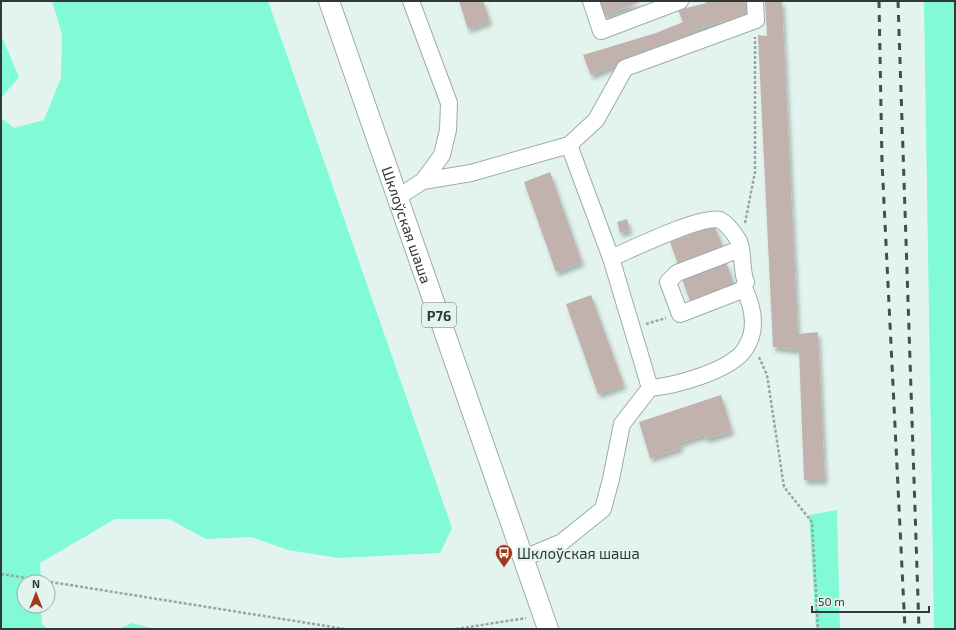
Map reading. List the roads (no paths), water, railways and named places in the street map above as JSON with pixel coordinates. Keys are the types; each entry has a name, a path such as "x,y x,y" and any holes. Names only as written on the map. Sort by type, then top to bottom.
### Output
{"main road":[{"name":"Шклоўская шаша","path":"329,1 545,621"}],"lane":[{"path":"398,197 423,181 442,154 448,130 449,103 411,1"},
{"path":"591,1 601,31 680,1"},
{"path":"423,181 471,173 569,145 596,120 625,68 756,20 755,1"},
{"path":"569,145 611,258 650,388"},
{"path":"524,558 562,542 603,509 612,479 622,424 650,388 695,379 725,365 745,351 751,338 754,319 744,288 746,282 743,277 738,239 720,220 711,219 695,223 611,258"},
{"path":"740,249 677,273 668,282 680,314 744,288"}],"railway":[{"path":"879,1 882,162 905,629"},
{"path":"898,1 919,629"}],"place":[{"name":"Шклоўская шаша","path":"504,568"}]}
